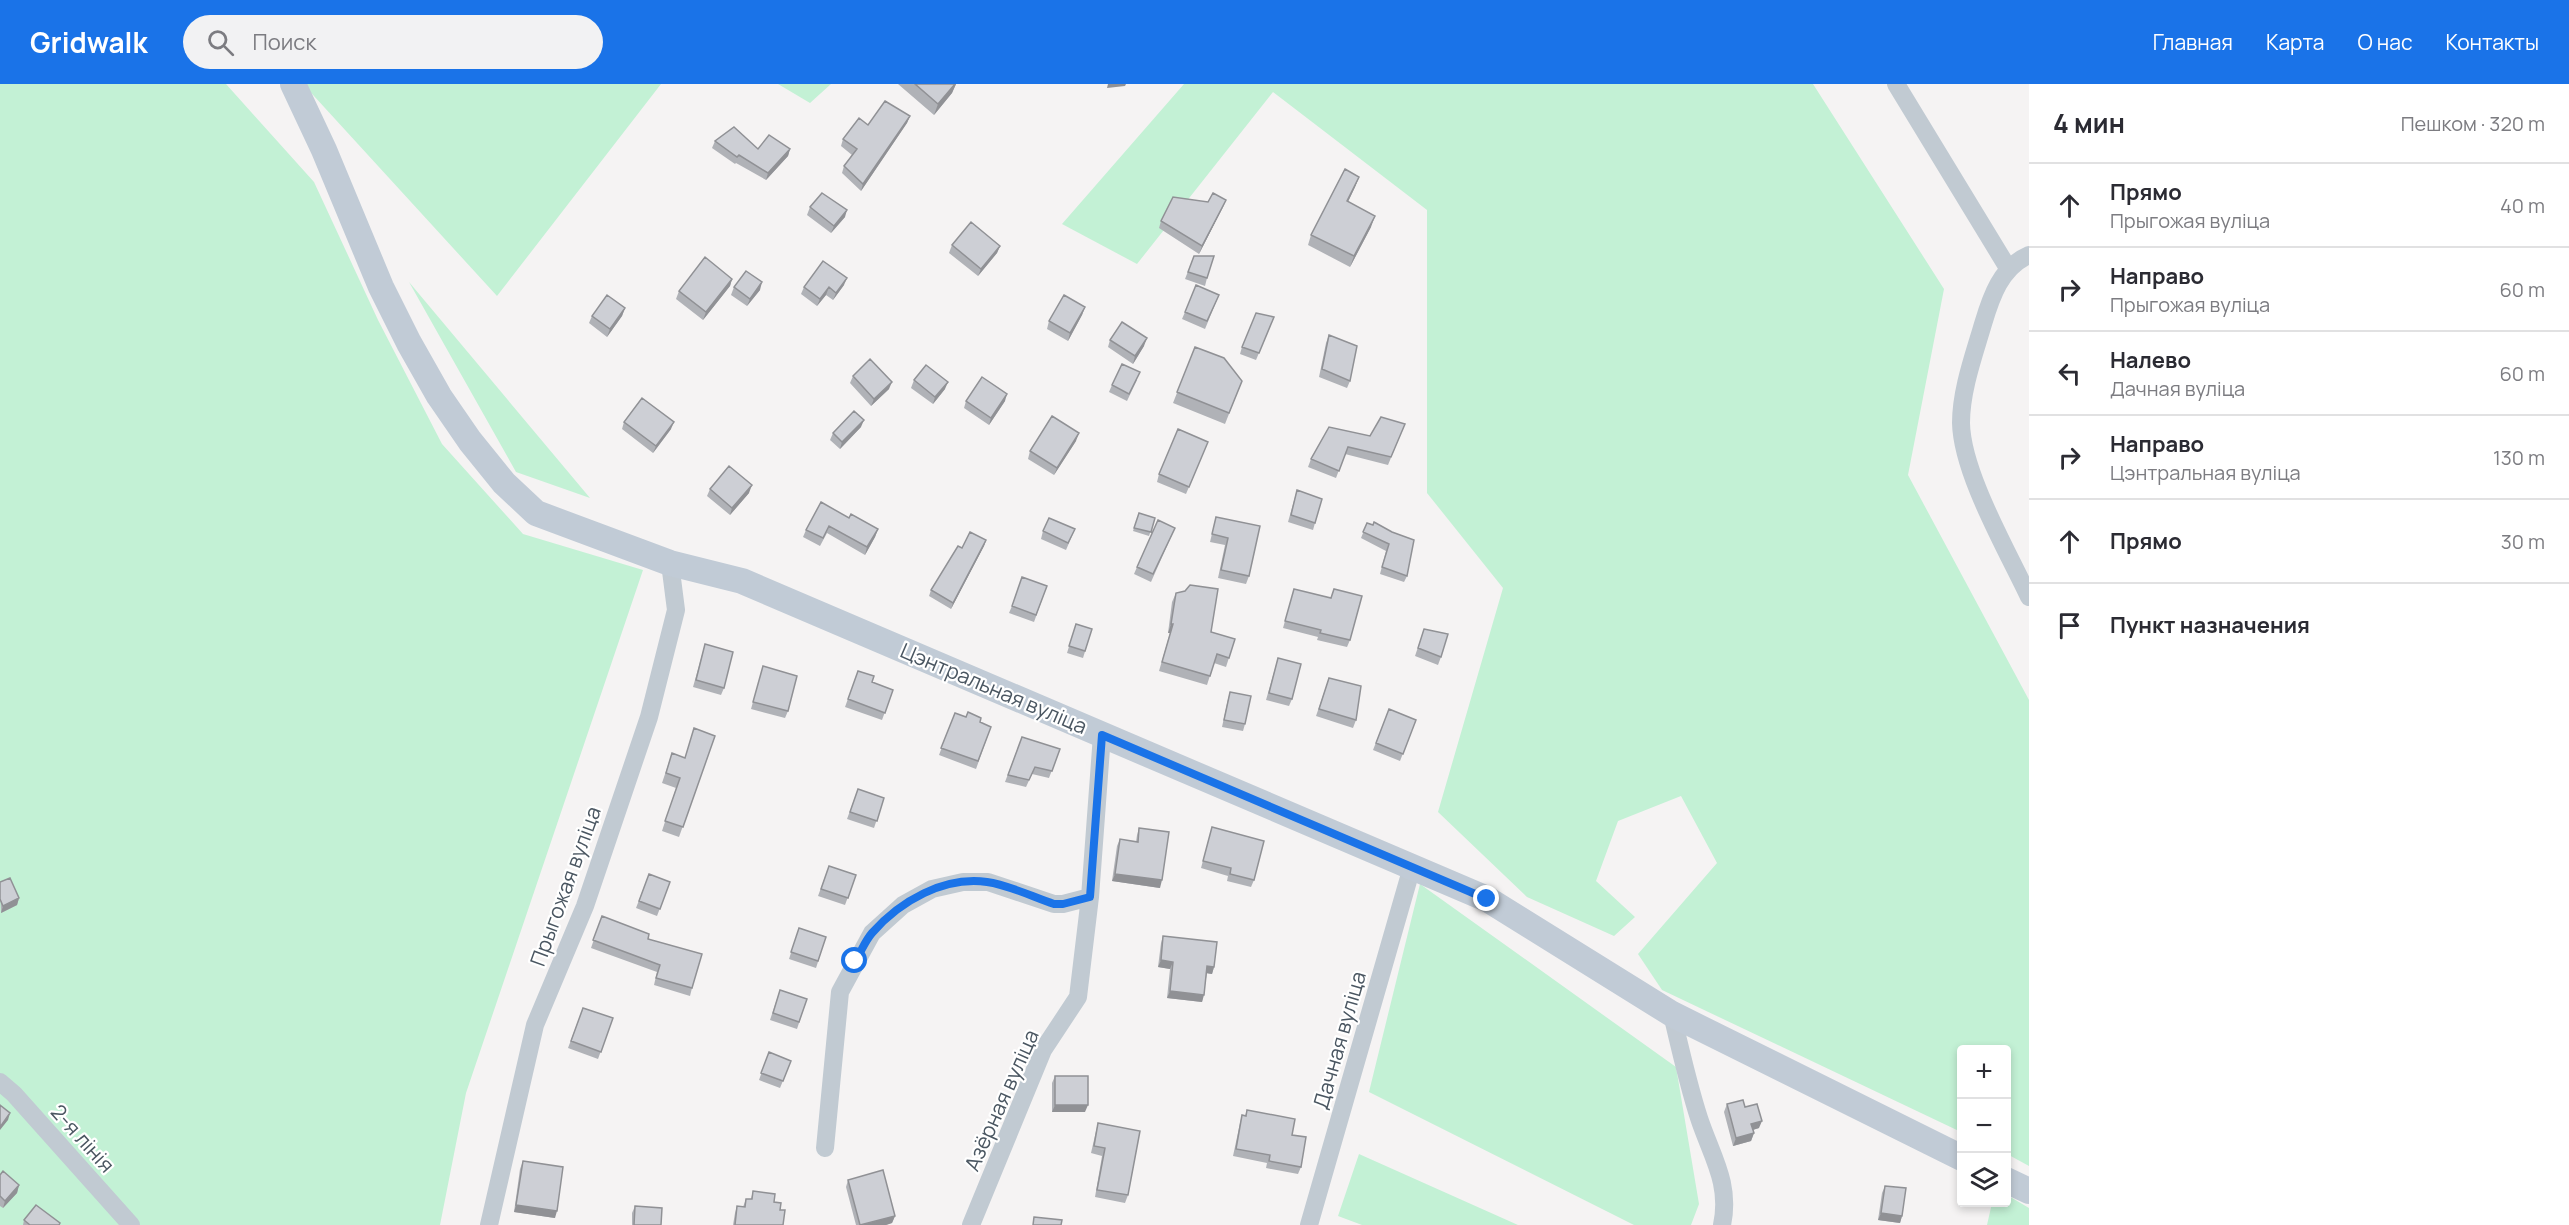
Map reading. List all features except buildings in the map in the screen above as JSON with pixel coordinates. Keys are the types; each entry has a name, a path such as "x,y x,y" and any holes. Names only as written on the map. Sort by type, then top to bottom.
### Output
{"street":[{"name":"Цэнтральная вуліца","path":"293,84 400,324 439,396 470,441 504,483 536,513 670,563 742,581 1487,899 1672,1014 1957,1156"},
{"path":"1896,84 2007,268"},
{"path":"2029,255 2007,268 1989,303 1972,360 1962,405 1961,424 1966,455 1974,479 2029,597"},
{"name":"Прыгожая вуліца","path":"489,1225 535,1025 585,906 649,717 676,610 670,563"},
{"path":"825,1148 840,992 872,933 903,905 922,894 932,889 963,882 988,882 1054,904 1090,897 1102,735"},
{"name":"Дачная вуліца","path":"1309,1225 1412,867"},
{"name":"Азёрная вуліца","path":"971,1225 1043,1050 1078,997 1090,897"},
{"path":"1672,1014 1699,1119 1722,1174 1725,1214 1722,1225"},
{"name":"2-я лінія","path":"0,1082 14,1094 131,1225"},
{"path":"2011,1182 2029,1191"}],"green space":[{"path":"0,84 226,84 314,182 378,320 442,444 523,534 643,570 466,1093 440,1225 0,1225"},
{"path":"303,84 661,84 497,296"},
{"path":"778,84 831,84 810,103"},
{"path":"1184,84 1813,84 1944,289 1908,475 2029,700 2029,1166 2011,1156 2011,1045 1957,1045 1957,1130 1662,990 1638,954 1717,863 1681,796 1618,821 1596,881 1635,917 1614,936 1527,897 1438,812 1503,588 1427,493 1427,210 1273,92 1137,264 1062,224"},
{"path":"409,282 590,498 516,472"},
{"path":"1420,884 1676,1067 1699,1204 1691,1225 1634,1225 1369,1092"},
{"path":"1359,1154 1518,1225 1362,1225 1338,1216"},
{"path":"2011,1197 2029,1208 2029,1225 1987,1225 1991,1207 2011,1207"}],"route":[{"path":"855,961 872,933 903,905 932,889 963,882 988,882 1054,904 1090,897 1102,735 1487,899"}]}
